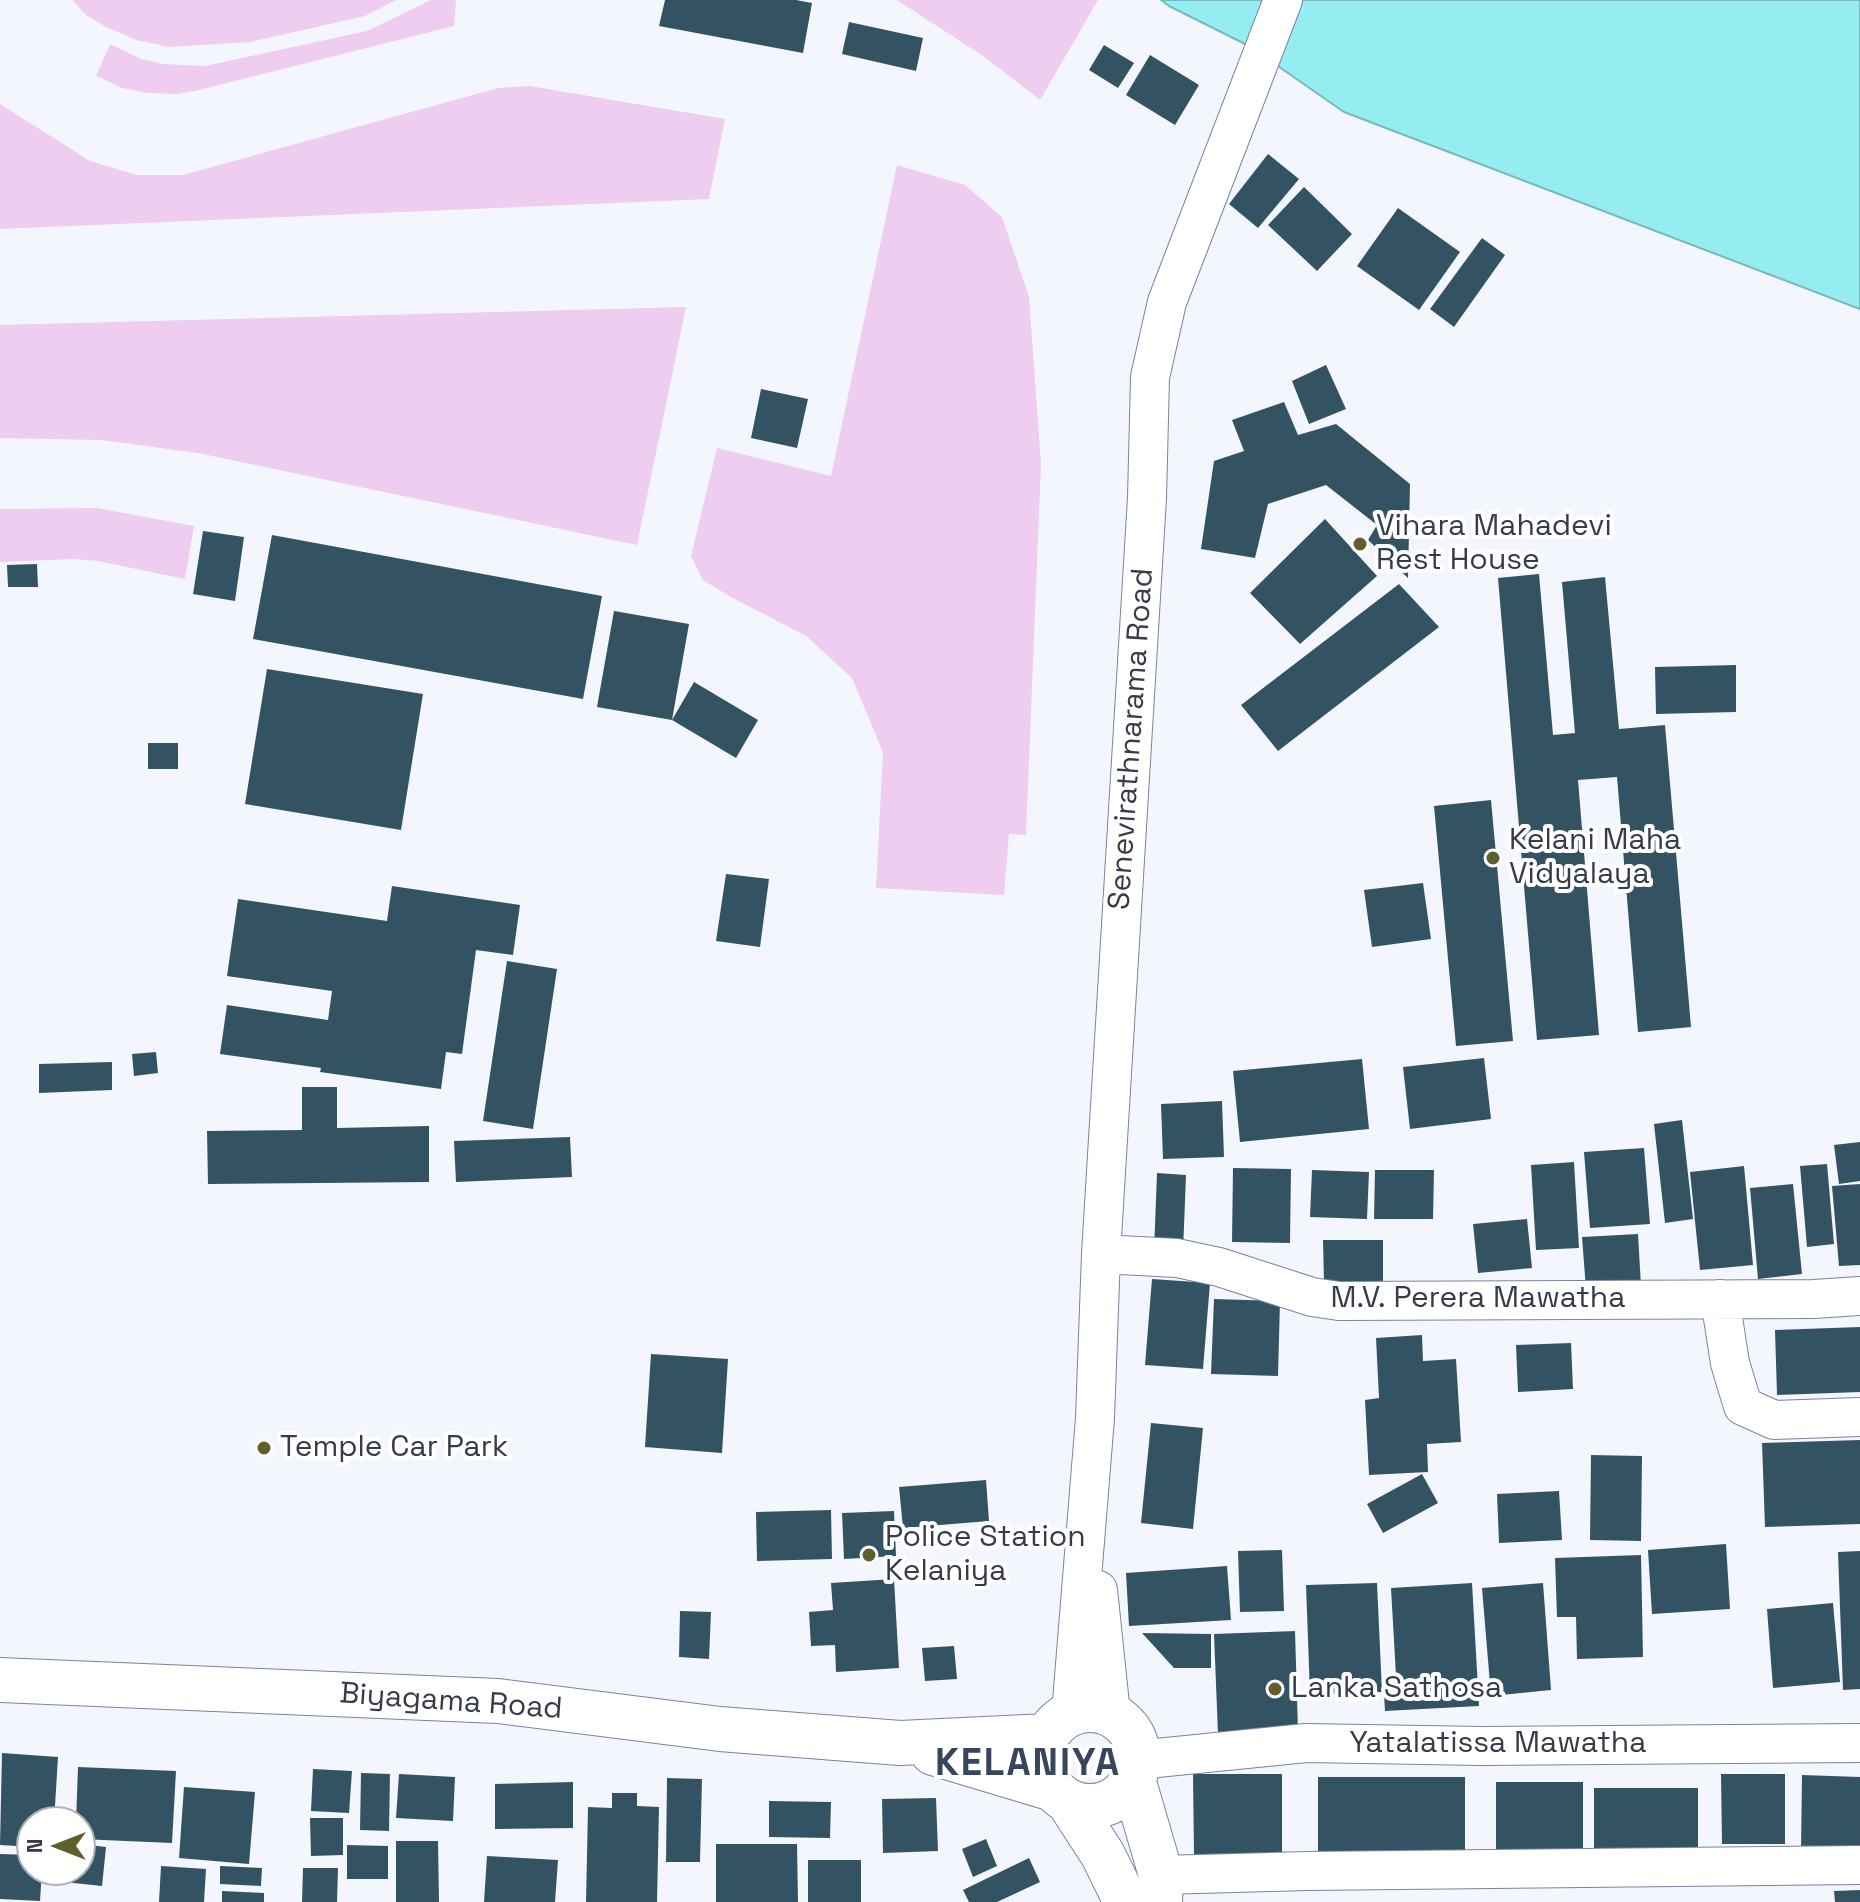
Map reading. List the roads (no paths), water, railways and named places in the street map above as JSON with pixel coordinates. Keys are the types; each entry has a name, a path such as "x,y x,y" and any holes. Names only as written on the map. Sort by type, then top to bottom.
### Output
{"main road":[{"name":"Biyagama Road","path":"0,1680 498,1701 720,1729 900,1743 1076,1721"},
{"path":"1126,1902 1103,1855 1044,1772 1042,1754 1076,1721 1126,1727 1136,1746 1135,1769 1160,1889"},
{"name":"Biyagama Road","path":"900,1743 1060,1795"},
{"path":"1060,1795 1087,1806 1106,1803 1123,1793 1135,1769"}],"street":[{"name":"Senevirathnarama Road","path":"1076,1721 1147,498 1150,377 1167,302 1283,0"},
{"name":"M.V. Perera Mawatha","path":"1101,1254 1177,1258 1219,1267 1312,1297 1339,1301 1814,1299 1860,1296"},
{"path":"1720,1299 1730,1363 1743,1406 1774,1420 1860,1417"},
{"name":"Yatalatissa Mawatha","path":"1135,1769 1306,1743 1481,1746 1860,1743"},
{"path":"1160,1889 1308,1871 1860,1865"}],"water":[{"path":"1161,0 1860,0 1860,309 1344,112 1249,46"}],"place":[{"name":"Vihara Mahadevi Rest House","path":"1360,544"},
{"name":"Kelani Maha Vidyalaya","path":"1493,858"},
{"name":"Temple Car Park","path":"264,1448"},
{"name":"Police Station Kelaniya","path":"869,1555"},
{"name":"Lanka Sathosa","path":"1275,1689"}],"district":[{"name":"KELANIYA","path":"1028,1765"}]}
